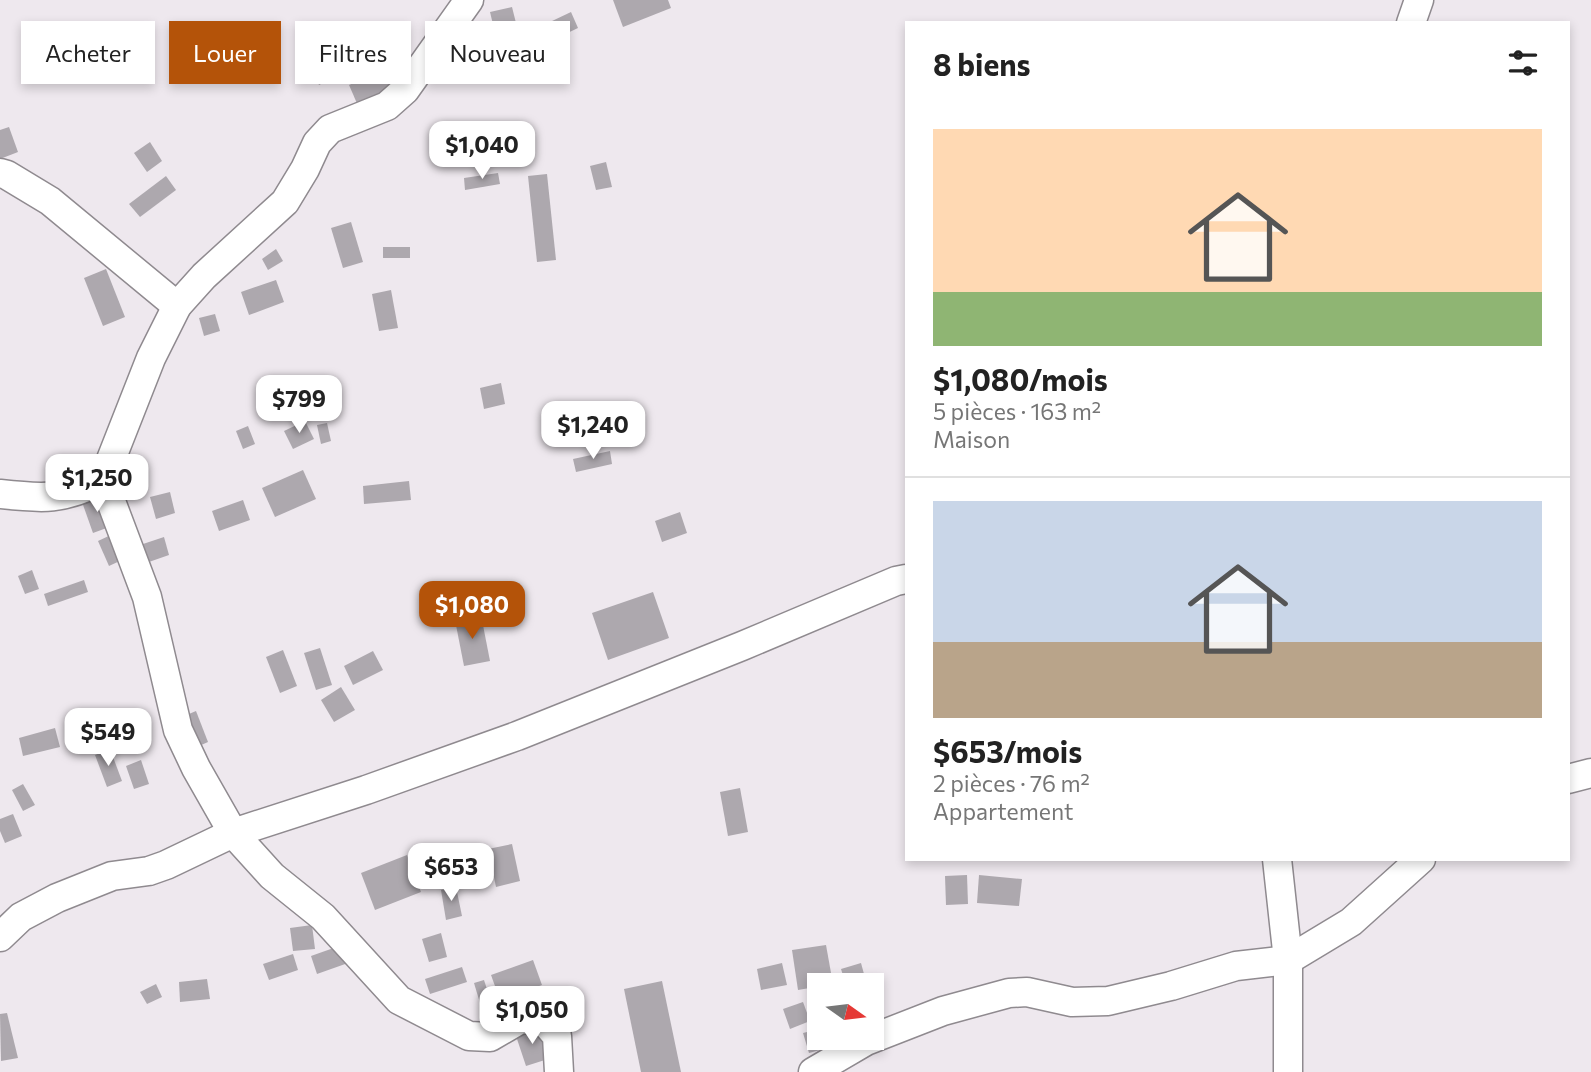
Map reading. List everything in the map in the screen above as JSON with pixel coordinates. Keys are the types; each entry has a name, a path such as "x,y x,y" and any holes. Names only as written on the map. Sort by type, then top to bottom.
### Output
{"street":[{"path":"469,0 405,90 387,106 330,129 317,143 285,202 204,276 177,306 151,358 103,480 146,597 178,730 233,833 272,876 323,917 399,1000 469,1037 490,1037 522,1019 544,1021 557,1036 559,1072"},
{"path":"1412,21 1419,0"},
{"path":"0,173 50,201 177,306"},
{"path":"0,494 41,499 77,492 103,480"},
{"path":"0,937 21,917 57,898 112,876 149,871 233,833 366,790 517,736 905,579"},
{"path":"1570,778 1591,773"},
{"path":"1278,861 1288,960 1288,1072"},
{"path":"813,1072 866,1041 943,1012 1009,993 1027,992 1072,1002 1108,1001 1171,986 1236,966 1288,960 1351,922 1418,861"}],"building":[{"path":"613,0 668,0 671,8 623,27"},
{"path":"512,7 516,21 492,21 490,12"},
{"path":"571,12 578,28 570,32 570,21 552,21"},
{"path":"399,84 401,89 359,108 349,85"},
{"path":"9,127 18,152 0,159 0,130"},
{"path":"150,142 162,161 147,172 134,153"},
{"path":"606,162 612,187 596,190 590,166"},
{"path":"498,173 500,184 465,190 464,178"},
{"path":"547,174 556,260 537,262 528,176"},
{"path":"166,176 176,190 140,217 129,204"},
{"path":"351,222 363,262 343,268 331,228"},
{"path":"383,247 410,247 410,258 383,258"},
{"path":"276,249 283,261 268,270 262,259"},
{"path":"106,269 125,317 103,326 84,278"},
{"path":"276,280 284,302 249,315 241,292"},
{"path":"391,290 398,328 379,331 372,294"},
{"path":"215,314 220,331 204,336 199,318"},
{"path":"501,383 505,404 484,409 480,388"},
{"path":"305,421 314,439 293,449 284,431"},
{"path":"327,423 331,441 321,444 317,425"},
{"path":"248,426 255,444 243,449 236,431"},
{"path":"610,451 612,464 576,472 573,459"},
{"path":"132,469 141,488 124,495 116,477"},
{"path":"303,470 316,499 275,517 262,488"},
{"path":"409,481 411,500 364,504 363,486"},
{"path":"170,492 175,513 156,519 150,497"},
{"path":"100,495 112,526 93,533 82,502"},
{"path":"243,500 250,520 219,531 212,511"},
{"path":"680,512 687,533 662,542 655,521"},
{"path":"113,534 124,559 109,566 98,541"},
{"path":"164,537 169,555 146,563 140,545"},
{"path":"32,570 39,589 25,594 18,576"},
{"path":"84,580 88,592 48,606 44,594"},
{"path":"653,592 669,638 608,660 592,613"},
{"path":"481,615 490,661 464,666 455,620"},
{"path":"320,648 332,685 316,690 304,653"},
{"path":"283,650 297,686 280,693 266,657"},
{"path":"373,651 383,670 353,685 344,666"},
{"path":"341,687 355,710 334,722 321,700"},
{"path":"196,711 208,742 190,750 177,719"},
{"path":"55,728 60,747 23,756 19,738"},
{"path":"110,749 122,781 107,787 95,755"},
{"path":"141,760 149,784 134,789 126,766"},
{"path":"23,784 35,805 23,811 12,790"},
{"path":"740,788 748,832 728,836 720,792"},
{"path":"13,814 22,836 5,843 0,831 0,819"},
{"path":"512,844 520,881 496,887 488,849"},
{"path":"407,855 421,892 375,910 361,873"},
{"path":"967,875 968,904 946,905 945,876"},
{"path":"979,875 1022,879 1019,906 977,903"},
{"path":"456,887 462,916 446,920 441,890"},
{"path":"312,925 315,949 293,951 290,928"},
{"path":"441,933 447,957 429,962 422,939"},
{"path":"342,945 348,963 317,974 311,956"},
{"path":"826,945 831,973 807,973 807,988 798,990 792,950"},
{"path":"293,954 298,970 269,980 263,964"},
{"path":"533,960 542,985 500,1000 491,975"},
{"path":"782,963 787,985 761,990 757,969"},
{"path":"861,963 864,973 842,973 841,969"},
{"path":"462,967 467,982 430,994 425,979"},
{"path":"207,979 210,999 180,1002 179,982"},
{"path":"484,980 497,1020 486,1023 474,983"},
{"path":"662,981 681,1072 641,1072 624,989"},
{"path":"156,984 162,997 147,1004 140,992"},
{"path":"803,1002 807,1022 790,1029 783,1009"},
{"path":"7,1013 18,1058 1,1061 0,1014"},
{"path":"537,1026 548,1059 526,1066 515,1033"}]}
